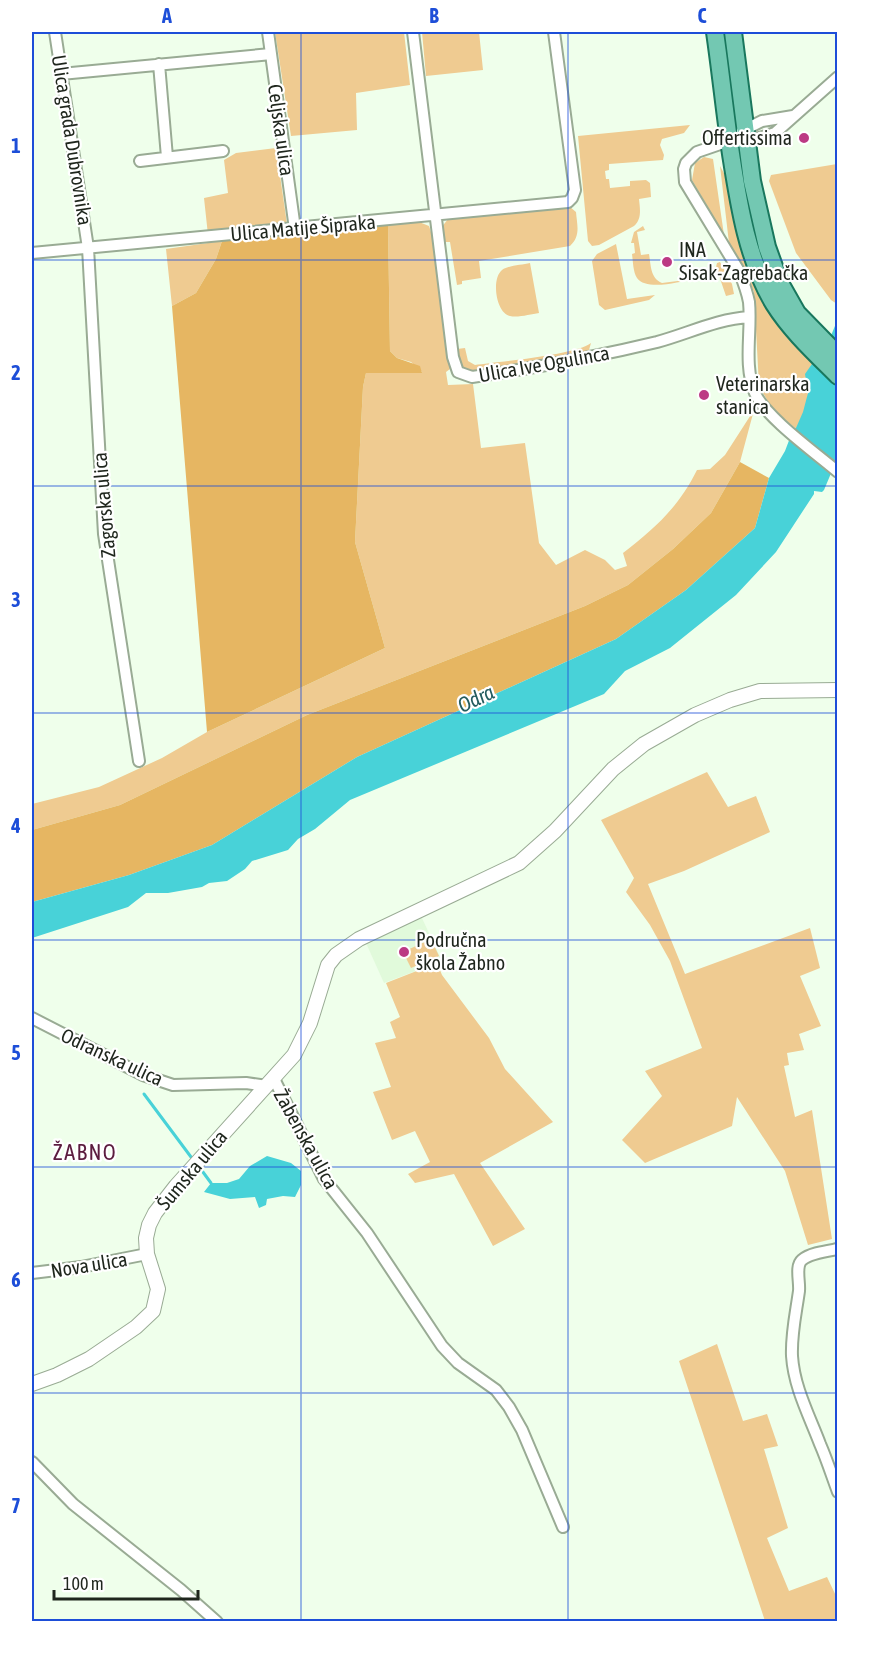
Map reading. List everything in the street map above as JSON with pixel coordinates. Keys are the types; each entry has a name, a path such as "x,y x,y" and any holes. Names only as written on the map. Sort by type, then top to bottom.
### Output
{"main road":[{"path":"715,32 729,141 743,224 754,263 774,304 804,332 837,355"},
{"path":"733,32 755,198 767,247 804,332 837,376"}],"street":[{"name":"Ulica grada Dubrovnika","path":"56,32 88,248"},
{"name":"Celjska ulica","path":"268,32 295,229"},
{"path":"413,32 436,216"},
{"name":"Ulica Matije Šipraka","path":"32,254 568,202 575,194 575,185 554,32"},
{"path":"61,74 271,54"},
{"path":"159,64 166,157"},
{"path":"837,77 775,132 746,135 707,147 690,157 684,169 684,177 690,192 739,271 747,294 750,375 755,395 769,413 837,472"},
{"path":"746,135 762,121 793,116"},
{"path":"140,161 223,151"},
{"name":"Ulica Ive Ogulinca","path":"436,216 454,366 464,376 472,377 580,360 663,340 727,320 749,317"},
{"name":"Zagorska ulica","path":"88,248 104,534 140,761"},
{"name":"Žabenska ulica","path":"563,1527 522,1430 509,1407 496,1389 458,1364 442,1346 367,1233 324,1179 270,1083 294,1055 304,1035 328,965 336,955 359,939 519,863 555,831 613,769 644,744 695,715 746,694 776,690 837,690"},
{"name":"Odranska ulica","path":"32,1018 143,1075 173,1085 270,1083"},
{"name":"Šumska ulica","path":"32,1384 89,1359 147,1318 155,1306 158,1289 147,1254 148,1232 156,1213 176,1186 270,1083"},
{"path":"837,1249 802,1259 799,1265 800,1280 793,1326 792,1355 795,1375 805,1408 837,1492"},
{"name":"Nova ulica","path":"32,1273 81,1267 147,1254"},
{"path":"32,1462 73,1504 181,1590 217,1622"}],"shaded area":[{"path":"275,32 404,32 410,85 356,93 357,130 291,136"},
{"path":"422,32 479,32 483,70 426,76"},
{"path":"690,125 684,133 662,139 660,145 664,155 663,160 609,164 609,170 605,171 610,188 630,186 630,181 646,180 650,183 651,197 639,199 639,217 634,226 599,245 592,246 588,241 578,136"},
{"path":"276,148 287,224 208,235 204,198 228,193 224,160 236,153"},
{"path":"704,157 713,159 724,235 692,180 695,163"},
{"path":"838,164 837,304 831,300 796,253 769,181 771,175"},
{"path":"720,166 726,177 735,225 748,269 794,343 828,378 804,435 773,410 759,386 754,292 742,264 729,243"},
{"path":"570,207 576,212 578,230 570,246 479,261 481,278 462,281 462,284 457,285 450,242 444,242 441,228 448,219"},
{"path":"419,222 429,226 434,241 450,369 446,372 448,385 473,384 481,448 525,443 539,543 556,565 585,550 605,560 615,570 627,566 623,553 674,506 697,470 710,469 725,455 754,410 740,462 711,513 673,549 628,585 585,606 307,715 120,805 32,830 32,804 99,787 162,758 207,732 385,648 355,542 363,387 366,373 422,372 411,362 397,358 390,351 388,225"},
{"path":"388,225 390,351 397,358 420,366 422,373 366,373 363,387 355,542 385,648 207,732 172,306 196,293 216,259 222,241"},
{"path":"643,226 645,230 637,232 641,255 649,254 655,278 662,283 693,279 655,285 641,282 637,278 632,254 635,253 634,243 631,243 634,232"},
{"path":"222,241 216,259 196,293 172,306 166,249"},
{"path":"616,244 627,299 655,295 649,300 605,310 599,305 592,261 597,254"},
{"path":"720,262 732,284 734,294 726,296 716,267"},
{"path":"530,263 539,313 521,316 505,314 498,302 496,288 499,274 508,267"},
{"path":"591,343 589,350 572,356 475,370 463,367 457,349 465,348 468,361 475,365 570,351"},
{"path":"740,462 769,478 755,528 686,590 616,639 357,757 212,845 129,875 32,902 32,830 120,805 307,715 585,606 628,585 673,549 711,513"},
{"path":"707,772 728,807 756,796 770,832 684,871 648,884 685,974 810,928 820,968 800,976 821,1026 799,1034 804,1050 787,1053 789,1065 784,1066 795,1117 812,1110 832,1239 808,1245 785,1171 737,1097 732,1126 645,1163 622,1140 662,1096 645,1071 702,1048 670,961 650,925 626,892 634,878 601,820"},
{"name":"Područna škola Žabno","path":"421,916 442,961 384,983 366,943"},
{"path":"431,939 439,956 411,968 403,952"},
{"path":"437,963 442,975 489,1038 505,1069 553,1122 480,1163 525,1229 493,1246 454,1174 415,1183 408,1174 430,1162 415,1131 392,1140 373,1092 391,1087 375,1043 396,1038 390,1022 400,1017 386,983"},
{"path":"717,1344 743,1421 767,1414 778,1446 764,1449 788,1528 767,1538 789,1591 827,1577 837,1598 837,1621 765,1621 679,1361"}],"water":[{"path":"837,321 837,459 824,490 814,491 776,552 736,595 670,648 625,671 604,694 350,800 315,829 298,839 288,850 252,861 245,869 227,881 168,893 146,893 128,907 32,938 32,902 129,875 212,845 357,757 616,639 686,590 755,528 769,478 785,451 803,412 808,393 805,374 830,338"},
{"path":"267,1156 291,1163 301,1171 301,1185 295,1197 283,1196 267,1199 266,1205 259,1208 255,1197 230,1199 204,1192 211,1183 227,1183 239,1179 250,1166"}],"waterway":[{"path":"144,1094 191,1157"},
{"path":"200,1168 211,1183"}],"place":[{"name":"Offertissima","path":"804,138"},
{"name":"INA Sisak-Zagrebačka","path":"667,262"},
{"name":"Veterinarska stanica","path":"704,395"},
{"name":"Područna škola Žabno","path":"404,952"}],"district":[{"name":"ŽABNO","path":"85,1152"}],"water label":[{"name":"Odra","path":"476,699"}]}
